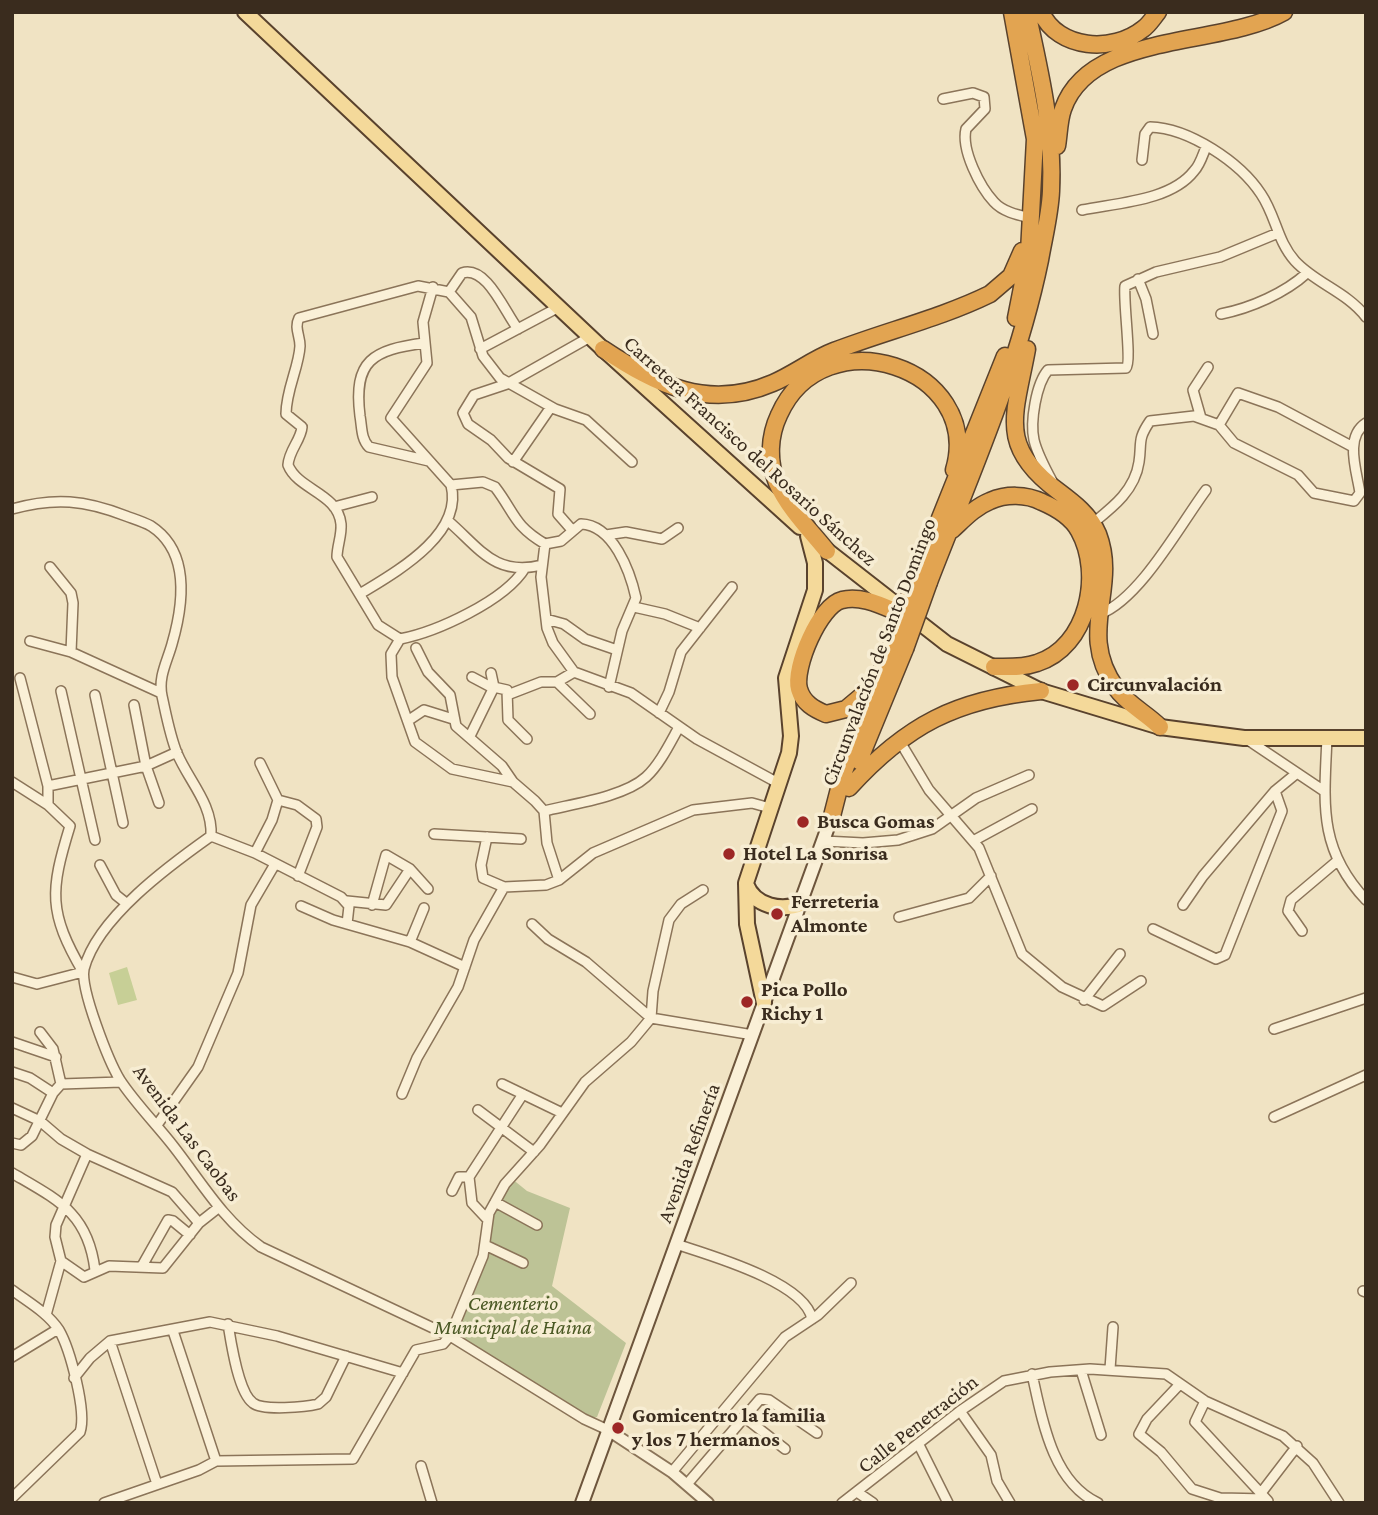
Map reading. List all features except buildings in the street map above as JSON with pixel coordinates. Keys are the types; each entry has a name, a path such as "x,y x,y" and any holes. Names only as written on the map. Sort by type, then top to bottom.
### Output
{"highway":[{"path":"1006,12 1019,47"},
{"name":"Circunvalación de Santo Domingo","path":"832,816 849,788 923,580 942,516 1011,340 1029,252 1035,139 1012,12"},
{"name":"Circunvalación de Santo Domingo","path":"923,580 947,534 1002,397 1030,308 1051,190 1048,112 1027,12"},
{"path":"1041,12 1052,29 1065,38 1096,45 1111,44 1134,35 1144,29 1158,12"},
{"path":"1051,190 1062,110 1072,91 1088,71 1115,56 1253,27 1284,12"},
{"path":"603,349 641,375 678,390 718,395 756,389 833,351 990,294 1011,276 1018,264 1031,218"},
{"path":"1030,308 1032,324 1013,424 1014,438 1024,459 1093,523 1102,548 1105,570 1098,615 1098,653 1107,674 1122,696 1160,727"},
{"path":"827,551 798,516 777,482 771,442 775,423 793,391 829,366 846,360 888,363 924,382 940,399 950,416 957,451 942,516"},
{"path":"947,534 977,507 998,498 1017,496 1036,499 1066,516 1079,529 1088,552 1089,590 1084,613 1068,643 1038,663 994,667"},
{"path":"877,683 846,709 836,712 826,714 806,702 799,689 799,676 816,626 830,606 839,600 852,598 863,599 910,617"},
{"name":"Circunvalación de Santo Domingo","path":"832,816 842,777 877,683 899,646"},
{"path":"849,788 899,740 921,724 967,703 1041,691"}],"main road":[{"name":"Carretera Francisco del Rosario Sánchez","path":"245,12 590,337 808,535 947,644 1041,691 1160,727 1244,738 1366,738"},
{"path":"764,1003 747,924 746,883 789,753 791,736 786,678 815,590 816,563 808,535"},
{"name":"Avenida Refinería","path":"582,1503 803,903 832,816"},
{"path":"746,883 755,898 767,905 783,908 803,903"}],"street":[{"path":"943,99 973,93 984,97 985,109 966,129 968,151 993,202 1012,213 1031,218"},
{"path":"1142,160 1145,134 1150,127 1170,128 1206,147 1237,168 1261,193 1280,243 1307,272 1339,293 1366,317"},
{"path":"1082,210 1147,197 1176,187 1194,171 1206,147"},
{"path":"1057,490 1034,440 1033,427 1042,377 1055,368 1073,371 1130,365 1125,286 1156,272 1220,257 1278,233"},
{"path":"1221,314 1239,310 1294,284 1307,272"},
{"path":"449,292 462,273 480,275 518,329"},
{"path":"1138,279 1146,299 1153,334"},
{"path":"524,568 514,580 461,615 425,634 400,639 378,625 337,557 341,528 334,506 296,477 288,465 290,450 302,431 302,427 285,414 292,371 300,349 297,321 313,312 418,286 449,292 471,317 480,349 494,373 507,384 522,388 551,407 586,420 632,463"},
{"path":"360,594 410,562 447,520 451,485 391,418 427,363 423,322 433,288"},
{"path":"480,349 559,307"},
{"path":"572,530 558,514 560,489 513,462 468,424 463,413 474,395 507,384 590,337"},
{"path":"424,343 380,352 367,362 358,397 363,437 369,447 429,461"},
{"path":"1200,418 1193,390 1208,367"},
{"path":"1219,425 1238,393 1278,407 1353,447"},
{"path":"513,462 551,407"},
{"path":"1093,523 1131,488 1139,463 1138,438 1150,421 1194,416 1219,425 1234,443 1298,475 1314,493 1354,501 1360,493 1353,447 1356,433 1366,423"},
{"path":"451,485 483,482 495,487 505,506 521,526 545,544 561,541 581,524 589,524 606,535 630,576 636,598 622,631 609,687"},
{"path":"1098,615 1112,609 1136,588 1206,490"},
{"path":"334,506 372,497"},
{"path":"12,509 43,500 98,505 152,526 172,549 180,569 181,600 162,673 161,693 177,752 204,802 212,826 211,836 126,904 92,951 83,972 37,984 12,976"},
{"path":"447,520 493,562 524,568 542,565"},
{"path":"606,535 626,532 663,539 678,528"},
{"path":"545,544 542,565 546,618 553,643 575,672 609,687 631,693 679,727 778,783"},
{"path":"50,567 71,593 71,652"},
{"path":"659,713 670,692 676,661 732,587"},
{"path":"634,607 665,614 700,628"},
{"path":"546,618 564,624 585,639 617,650"},
{"path":"400,639 391,654 392,677 415,742 442,763 460,772 513,782"},
{"path":"30,641 71,652 161,693"},
{"path":"415,648 428,672 450,695 456,726 502,766 513,782 544,811 547,843 559,880"},
{"path":"510,694 541,682 557,682 575,672"},
{"path":"470,736 494,687 491,673"},
{"path":"472,677 494,687 501,687 510,694"},
{"path":"20,678 48,786 48,805"},
{"path":"557,682 590,714"},
{"path":"61,691 94,840"},
{"path":"510,694 508,720 527,739"},
{"path":"95,695 123,823"},
{"path":"134,705 146,765 159,803"},
{"path":"409,720 424,710 453,719"},
{"path":"544,811 623,790 639,782 652,771 679,727"},
{"path":"1244,738 1324,791"},
{"path":"1327,738 1324,791 1329,843 1336,862 1366,900"},
{"path":"899,740 949,816 972,841 990,876 1022,954 1040,971 1084,1000 1108,1005 1141,981"},
{"path":"48,786 146,765 177,752"},
{"path":"255,853 272,820 278,800 260,763"},
{"path":"1183,905 1203,876 1275,791 1297,773"},
{"path":"824,841 863,843 898,840 932,829 975,798 1029,775"},
{"path":"12,782 48,805"},
{"path":"1153,929 1216,959 1225,955 1282,811 1275,791"},
{"path":"278,800 297,805 316,819 317,827 299,876"},
{"path":"487,837 481,873 488,882 504,887 546,886 559,880 593,853 694,810 744,803 770,808"},
{"name":"Avenida Las Caobas","path":"48,805 70,826 56,869 54,902 62,935 83,972 94,1019 121,1082 157,1125 218,1208 241,1233 261,1247 450,1336 584,1419 608,1430 688,1483 708,1503"},
{"path":"972,841 1032,809"},
{"path":"434,834 521,839"},
{"path":"211,836 255,853 347,901 386,905 410,869"},
{"path":"372,905 386,855 410,869 428,889"},
{"path":"1302,931 1288,911 1292,900 1336,862"},
{"path":"100,864 116,895 126,904"},
{"path":"157,1125 198,1068 238,974 251,905 275,864"},
{"path":"899,917 969,898 990,876"},
{"path":"402,1094 465,967 474,940 504,887"},
{"path":"104,1503 198,1471 216,1461 353,1460 416,1350 443,1344 450,1336 485,1245 487,1219 505,1184 534,1152 584,1082 631,1042 651,1018 653,991 669,920 681,904 704,890"},
{"path":"347,901 350,913 348,924"},
{"path":"301,906 348,924 410,942 465,967"},
{"path":"410,942 424,908"},
{"path":"532,924 548,939 586,962 651,1018 753,1035"},
{"path":"1084,1000 1120,954"},
{"path":"1274,1029 1366,998"},
{"path":"40,1032 56,1057 61,1084"},
{"path":"12,1042 56,1057"},
{"path":"12,1072 30,1078 53,1093"},
{"path":"1273,1117 1366,1075"},
{"path":"12,1143 27,1143 53,1093 61,1084 121,1082"},
{"path":"502,1084 560,1112"},
{"path":"487,1219 471,1203 469,1177 523,1094"},
{"path":"12,1108 40,1121 61,1139 87,1154 172,1192 199,1223"},
{"path":"478,1110 534,1152"},
{"path":"46,1315 61,1261 55,1237 63,1205 87,1154"},
{"path":"12,1173 63,1205 87,1232 95,1270"},
{"path":"452,1191 459,1177 469,1177"},
{"path":"495,1202 537,1225"},
{"path":"61,1261 80,1277 88,1276 95,1270 120,1265 167,1266 199,1223 218,1208"},
{"path":"142,1266 168,1220 190,1235"},
{"path":"676,1244 786,1288 807,1306 812,1319"},
{"path":"485,1245 523,1263"},
{"path":"672,1472 785,1337 812,1319 851,1283"},
{"path":"12,1290 46,1315 58,1329 74,1378 83,1420 80,1432 12,1498"},
{"path":"74,1378 90,1358 110,1341 122,1336 173,1331 210,1322 228,1324 403,1373"},
{"path":"228,1324 233,1359 249,1399 259,1407 318,1404 326,1397 346,1356"},
{"path":"1110,1369 1113,1327"},
{"path":"13,1356 58,1329"},
{"path":"173,1331 216,1461"},
{"path":"110,1341 157,1484"},
{"name":"Calle Penetración","path":"842,1503 960,1411 1006,1380 1032,1374 1110,1369 1162,1373 1205,1401 1266,1427 1297,1446 1332,1488 1339,1503"},
{"path":"1081,1370 1101,1435"},
{"path":"1032,1374 1041,1416 1055,1456 1077,1489 1098,1503"},
{"path":"1181,1384 1147,1419 1139,1434 1161,1452 1192,1489 1220,1498 1266,1498"},
{"path":"688,1483 744,1417 764,1398 817,1433"},
{"path":"1205,1401 1195,1422 1266,1498"},
{"path":"960,1411 991,1455 997,1481 1010,1503"},
{"path":"744,1417 785,1448"},
{"path":"919,1445 948,1503"},
{"path":"1266,1498 1297,1446"},
{"path":"421,1466 432,1503"},
{"path":"857,1492 873,1503"}],"green space":[{"path":"127,967 137,1000 118,1005 109,973"},
{"name":"Cementerio Municipal de Haina","path":"511,1178 527,1191 570,1208 552,1286 626,1343 597,1417 590,1419 450,1336 483,1256 487,1219"}],"place":[{"name":"Circunvalación","path":"1073,685"},
{"name":"Busca Gomas","path":"803,822"},
{"name":"Hotel La Sonrisa","path":"729,854"},
{"name":"Ferreteria Almonte","path":"777,914"},
{"name":"Pica Pollo Richy 1","path":"747,1002"},
{"name":"Gomicentro la familia y los 7 hermanos","path":"618,1428"}]}
